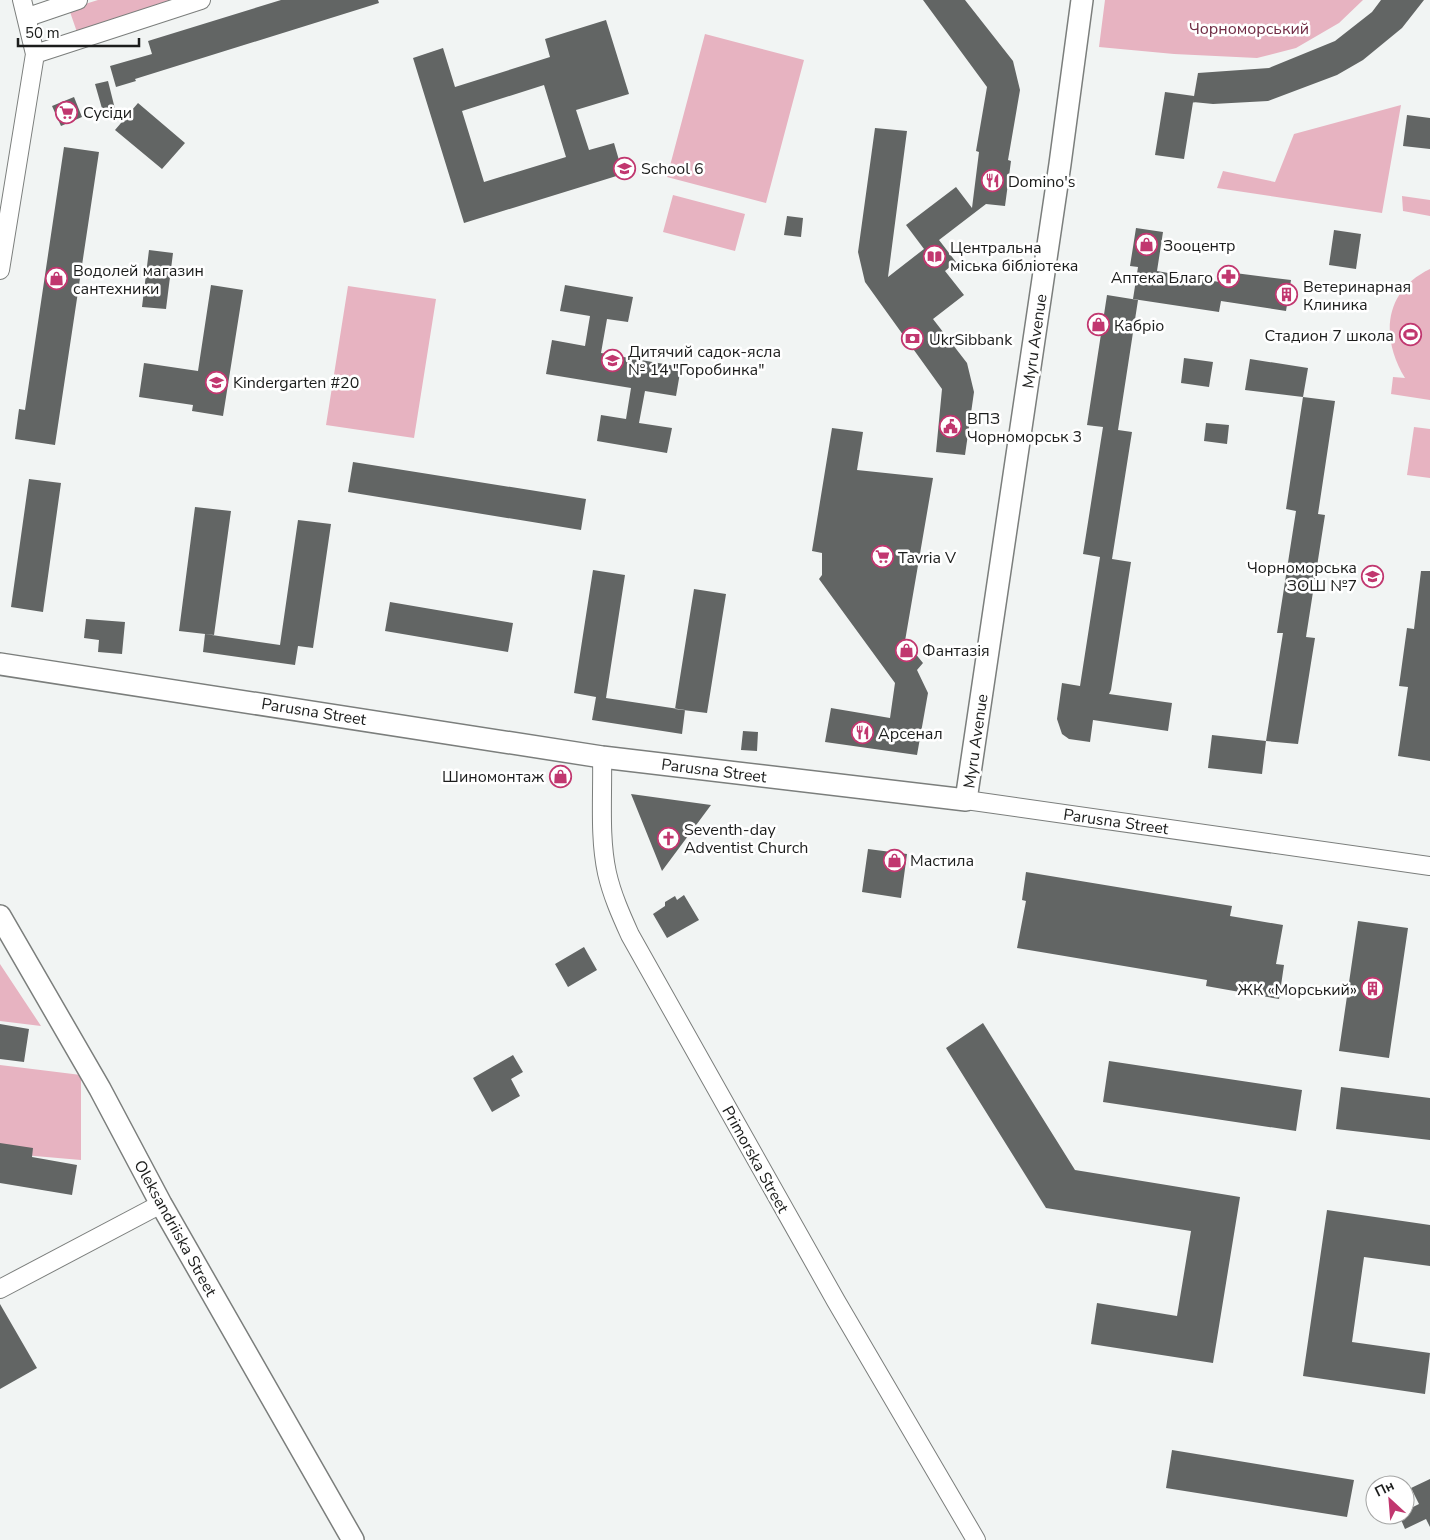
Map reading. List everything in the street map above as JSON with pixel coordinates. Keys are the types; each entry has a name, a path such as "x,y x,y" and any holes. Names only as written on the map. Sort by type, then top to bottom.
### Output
{"street":[{"path":"0,270 36,54 25,8 78,0"},
{"path":"36,54 200,0"},
{"name":"Myru Avenue","path":"966,800 1059,174 1082,0"},
{"name":"Parusna Street","path":"0,664 602,757 966,800 1430,866"},
{"name":"Primorska Street","path":"602,757 603,843 607,873 618,908 630,935 836,1301 976,1540"},
{"name":"Oleksandriiska Street","path":"0,916 100,1089 161,1204 353,1540"},
{"path":"0,1289 161,1204"}],"green space":[{"path":"98,0 185,0 78,35 69,9"},
{"name":"Чорноморський","path":"1105,0 1363,0 1339,23 1296,48 1257,58 1174,54 1099,47"},
{"path":"705,34 804,60 766,203 667,177"},
{"path":"1401,105 1382,213 1217,188 1223,171 1275,182 1294,134"},
{"path":"673,195 745,214 735,251 663,232"},
{"path":"1402,196 1430,200 1430,216 1403,211"},
{"name":"Стадион 7 школа","path":"1430,269 1430,400 1391,394 1393,377 1405,378 1392,347 1390,331 1391,316 1395,302 1403,290 1415,278"},
{"path":"348,286 436,299 414,438 326,425"},
{"path":"1414,427 1430,429 1430,478 1407,475"},
{"path":"0,964 41,1026 0,1021"},
{"path":"0,1065 81,1075 81,1160 0,1153"}],"building":[{"path":"281,0 378,0 379,3 135,79 136,81 116,87 110,66 152,54 148,41"},
{"path":"923,0 965,0 1013,61 1020,90 1008,160 1011,161 1005,206 986,204 939,240 956,262 945,271 964,295 933,319 967,363 974,392 965,455 936,452 942,389 865,282 858,252 875,128 907,131 888,277 924,249 906,225 956,187 972,208 979,152 976,151 987,87"},
{"path":"1381,0 1424,0 1402,28 1363,60 1337,75 1268,101 1213,104 1193,102 1198,73 1269,68 1335,41 1372,12"},
{"path":"606,20 629,94 576,110 589,150 614,143 623,174 464,223 413,58 443,48 455,87 550,57 545,39","holes":["544,85 566,157 484,182 462,111"]},
{"path":"108,81 115,109 103,112 95,84"},
{"path":"1165,92 1194,96 1184,159 1155,155"},
{"path":"74,97 82,117 61,126 52,106"},
{"path":"138,103 185,143 162,169 115,130"},
{"path":"1407,115 1430,118 1430,149 1403,146"},
{"path":"64,147 99,152 55,445 15,439 19,409 25,410"},
{"path":"787,216 803,218 801,237 784,235"},
{"path":"1136,228 1163,232 1157,271 1225,283 1227,272 1291,280 1286,311 1221,301 1219,312 1133,299 1138,267 1130,266"},
{"path":"1334,230 1361,234 1356,269 1329,265"},
{"path":"149,250 173,253 166,309 142,307"},
{"path":"211,285 243,290 223,416 192,411 193,405 139,397 144,363 198,371"},
{"path":"565,285 633,297 628,322 607,319 601,353 681,367 676,396 645,391 639,423 672,428 667,453 597,441 601,415 626,419 631,388 546,374 552,340 585,346 590,316 560,311"},
{"path":"1107,295 1138,300 1118,430 1132,432 1112,559 1131,562 1109,694 1172,703 1168,731 1093,720 1090,742 1069,739 1062,734 1057,719 1062,683 1080,686 1100,557 1083,554 1103,427 1087,425"},
{"path":"1184,358 1213,362 1209,387 1181,383"},
{"path":"1250,359 1308,368 1303,397 1245,390"},
{"path":"1303,397 1335,401 1318,514 1325,515 1306,637 1315,638 1298,744 1266,741 1283,633 1277,633 1296,511 1286,509"},
{"path":"1206,423 1229,425 1227,444 1204,441"},
{"path":"832,428 863,432 857,470 933,478 905,641 923,663 917,670 928,693 917,755 825,742 831,708 890,718 895,683 819,579 822,575 822,553 812,551"},
{"path":"353,462 586,499 581,530 348,492"},
{"path":"29,479 61,483 43,612 11,607"},
{"path":"195,507 231,511 214,635 179,631"},
{"path":"298,520 331,524 313,648 298,646 295,665 203,652 205,634 280,645"},
{"path":"593,570 625,575 606,698 685,710 682,734 592,720 596,697 574,693"},
{"path":"1421,571 1430,571 1430,761 1398,756 1408,687 1399,686 1407,628 1414,629"},
{"path":"694,589 726,594 707,713 675,709"},
{"path":"390,602 513,623 508,652 385,631"},
{"path":"86,619 125,622 122,654 98,652 99,640 84,638"},
{"path":"743,731 758,732 757,751 741,750"},
{"path":"1212,735 1266,741 1262,774 1208,768"},
{"name":"Seventh-day Adventist Church","path":"631,794 711,805 662,871"},
{"path":"868,849 907,854 901,898 862,892"},
{"path":"1026,872 1232,906 1230,916 1283,925 1276,964 1284,965 1279,999 1206,986 1207,980 1017,948 1026,901 1022,900"},
{"path":"684,895 699,920 667,938 653,914 665,906 665,902 675,896 677,900"},
{"name":"ЖК «Морський»","path":"1358,921 1408,928 1389,1058 1339,1051"},
{"path":"584,947 597,970 568,987 555,964"},
{"path":"983,1023 1075,1170 1240,1197 1213,1363 1091,1344 1097,1303 1177,1316 1191,1231 1046,1208 946,1048"},
{"path":"0,1024 29,1029 24,1062 0,1059"},
{"path":"513,1055 523,1072 511,1079 520,1096 492,1112 473,1078"},
{"path":"1109,1061 1302,1090 1296,1131 1103,1102"},
{"path":"1341,1087 1430,1098 1430,1140 1336,1129"},
{"path":"0,1143 33,1148 32,1157 77,1165 72,1195 0,1183"},
{"path":"1327,1210 1430,1225 1430,1266 1364,1257 1352,1342 1430,1353 1425,1394 1303,1376"},
{"path":"0,1304 37,1368 0,1389"},
{"path":"1172,1450 1354,1480 1347,1517 1166,1488"},
{"path":"1430,1479 1430,1527 1426,1519 1415,1524 1415,1506 1419,1504 1415,1496 1415,1486"},
{"path":"1403,1525 1413,1525 1405,1529"}],"place":[{"name":"Сусіди","path":"67,112"},
{"name":"School 6","path":"625,168"},
{"name":"Domino's","path":"992,181"},
{"name":"Зооцентр","path":"1147,245"},
{"name":"Центральна міська бібліотека","path":"934,256"},
{"name":"Аптека Благо","path":"1229,277"},
{"name":"Водолей магазин сантехники","path":"57,279"},
{"name":"Ветеринарная Клиника","path":"1287,295"},
{"name":"Кабріо","path":"1098,325"},
{"name":"Стадион 7 школа","path":"1410,335"},
{"name":"UkrSibbank","path":"913,339"},
{"name":"Дитячий садок-ясла № 14 \"Горобинка\"","path":"612,360"},
{"name":"Kindergarten #20","path":"217,382"},
{"name":"ВПЗ Чорноморськ 3","path":"951,427"},
{"name":"Tavria V","path":"882,557"},
{"name":"Чорноморська ЗОШ №7","path":"1373,576"},
{"name":"Фантазія","path":"906,650"},
{"name":"Арсенал","path":"862,733"},
{"name":"Шиномонтаж","path":"560,776"},
{"name":"Seventh-day Adventist Church","path":"668,838"},
{"name":"Мастила","path":"894,860"},
{"name":"ЖК «Морський»","path":"1373,989"}]}
